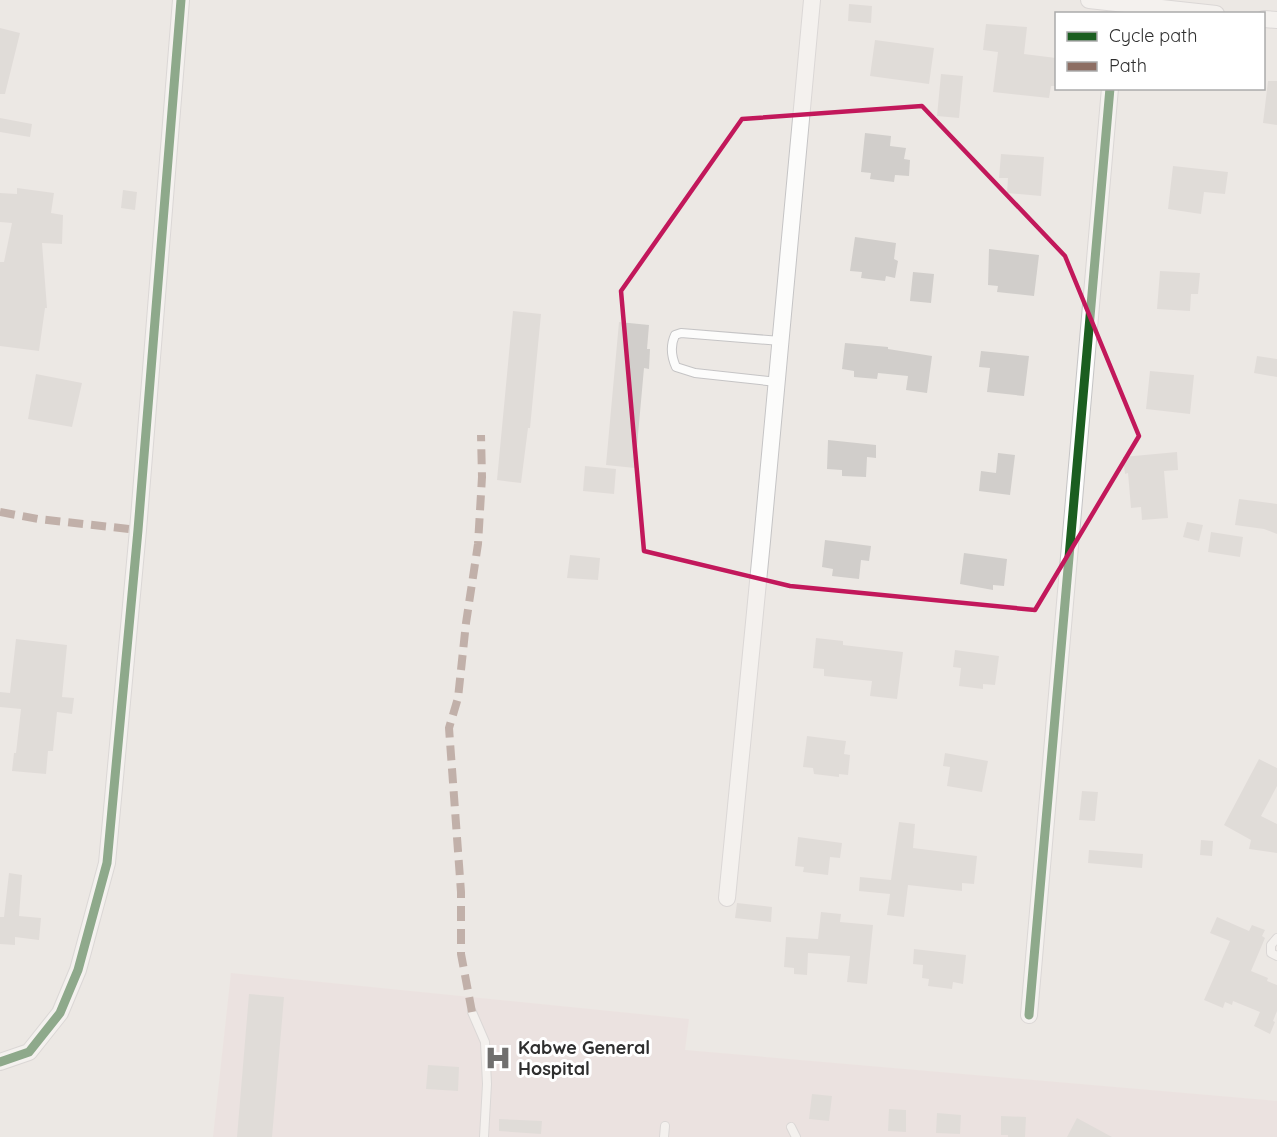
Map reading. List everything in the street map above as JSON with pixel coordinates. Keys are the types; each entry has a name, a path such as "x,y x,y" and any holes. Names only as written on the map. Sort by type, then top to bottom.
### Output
{"street":[{"path":"0,1062 29,1052 60,1013 78,970 107,863 139,519 181,0"},
{"path":"727,898 812,0"},
{"path":"1089,0 1117,6 1191,12"},
{"path":"1029,1015 1110,90"}],"lane":[{"path":"777,382 695,373 676,367 671,356 675,335 681,333 781,341"},
{"path":"1277,938 1271,945 1271,953 1277,956"},
{"path":"472,1012 485,1042 487,1084 484,1137"},
{"path":"664,1137 665,1126"},
{"path":"791,1127 796,1137"}],"highlighted area":[{"path":"922,106 1065,256 1139,436 1035,610 790,586 644,551 621,291 742,119"}],"shaded area":[{"name":"Kabwe General Hospital","path":"231,973 689,1019 685,1050 1277,1101 1277,1137 213,1137"}],"building":[{"path":"849,4 872,6 871,23 848,21"},
{"path":"986,24 1027,27 1024,54 1055,58 1055,86 1051,86 1049,98 993,92 998,52 983,50"},
{"path":"0,28 20,33 5,94 0,94"},
{"path":"875,40 934,48 929,84 870,76"},
{"path":"941,74 963,76 959,118 937,116"},
{"path":"1268,81 1277,81 1277,125 1263,123"},
{"path":"0,118 32,124 30,137 0,132"},
{"path":"865,133 891,136 890,146 906,148 904,159 910,160 909,176 895,175 894,182 870,179 871,173 861,172"},
{"path":"1001,154 1044,157 1041,196 1007,193 1008,178 999,178"},
{"path":"1173,166 1228,172 1225,194 1204,192 1201,214 1168,209"},
{"path":"17,188 54,193 51,213 63,215 62,244 42,243 47,308 45,308 39,351 0,346 0,262 4,262 12,223 0,222 0,193 17,194"},
{"path":"123,190 137,192 135,210 121,208"},
{"path":"855,237 896,243 894,259 898,261 895,278 886,276 885,281 861,278 862,272 850,271"},
{"path":"989,249 1039,255 1034,296 997,292 998,286 988,285"},
{"path":"1160,271 1200,273 1198,294 1191,294 1190,311 1157,309"},
{"path":"913,272 934,274 931,303 910,301"},
{"path":"513,311 541,314 530,428 528,428 521,483 497,480"},
{"path":"619,322 649,325 647,349 650,349 649,369 644,368 635,468 606,465"},
{"path":"845,343 888,347 888,349 932,356 927,393 906,390 908,376 878,373 877,379 854,377 854,371 842,369"},
{"path":"981,351 1029,356 1024,396 987,392 990,368 979,367"},
{"path":"1257,356 1277,359 1277,377 1254,373"},
{"path":"1150,371 1194,375 1190,414 1146,409"},
{"path":"36,374 82,383 72,427 28,419"},
{"path":"828,440 876,445 876,458 867,457 866,477 842,476 842,470 827,469"},
{"path":"1177,452 1178,470 1164,471 1168,518 1142,520 1141,507 1131,508 1128,473 1125,474 1123,457"},
{"path":"998,453 1015,455 1010,495 979,491 981,471 996,473"},
{"path":"585,466 616,469 614,494 583,491"},
{"path":"1239,499 1277,504 1277,534 1264,529 1235,525"},
{"path":"1187,522 1203,525 1199,541 1183,537"},
{"path":"1211,532 1243,537 1240,557 1208,552"},
{"path":"825,540 871,546 869,561 861,560 859,579 832,576 833,569 822,567"},
{"path":"964,553 1007,559 1004,586 993,585 993,590 960,584"},
{"path":"570,555 600,558 598,580 567,578"},
{"path":"816,638 843,641 843,645 903,652 897,699 870,696 872,681 824,676 824,669 813,668"},
{"path":"16,639 67,645 62,697 74,698 72,714 57,712 53,751 48,751 46,774 12,771 21,709 0,707 0,692 10,693"},
{"path":"955,650 999,656 995,685 983,684 983,689 959,686 961,668 953,667"},
{"path":"807,736 846,741 844,754 850,755 848,775 839,774 839,777 814,774 813,768 803,767"},
{"path":"945,753 988,761 982,792 947,786 950,767 943,766"},
{"path":"1259,759 1277,768 1277,786 1261,816 1277,824 1277,853 1249,849 1251,840 1224,825"},
{"path":"1082,791 1098,792 1095,821 1079,820"},
{"path":"899,822 915,824 913,848 977,856 974,884 962,883 962,891 908,885 904,917 887,915 890,894 859,891 860,877 891,880"},
{"path":"798,837 842,843 840,858 830,857 828,875 803,872 804,867 795,866"},
{"path":"1201,840 1213,841 1212,856 1200,855"},
{"path":"1089,850 1143,854 1142,868 1088,863"},
{"path":"9,873 22,875 19,916 41,918 39,940 15,937 15,945 0,944 0,917 4,917"},
{"path":"737,903 772,907 771,922 735,918"},
{"path":"821,912 841,914 840,922 873,925 867,984 847,982 850,956 808,953 807,975 794,974 794,968 784,967 786,937 818,939"},
{"path":"1217,917 1249,931 1252,925 1265,930 1262,936 1265,938 1251,971 1268,978 1267,981 1277,985 1277,1011 1270,1034 1254,1026 1260,1012 1233,1001 1232,1005 1225,1002 1223,1008 1204,1000 1230,941 1210,933"},
{"path":"914,949 966,955 963,984 953,982 952,989 928,986 929,979 922,978 923,965 913,964"},
{"path":"249,994 284,997 272,1137 237,1137"},
{"path":"428,1065 459,1067 458,1091 426,1089"},
{"path":"812,1094 832,1096 829,1121 809,1119"},
{"path":"889,1109 906,1110 906,1132 888,1131"},
{"path":"937,1113 961,1115 960,1134 936,1133"},
{"path":"1001,1116 1026,1117 1025,1137 1001,1135"},
{"path":"1077,1118 1112,1137 1067,1137"},
{"path":"499,1119 542,1121 541,1134 499,1131"}],"marked path":[{"path":"472,1012 461,954 461,892 449,728 458,698 478,544 482,477 481,435"},
{"path":"0,512 38,519 138,530"}],"cycle path":[{"path":"0,1062 29,1052 60,1013 78,970 107,863 138,530 181,0"},
{"path":"1029,1015 1110,90"}],"place":[{"name":"Kabwe General Hospital","path":"498,1058"}]}
